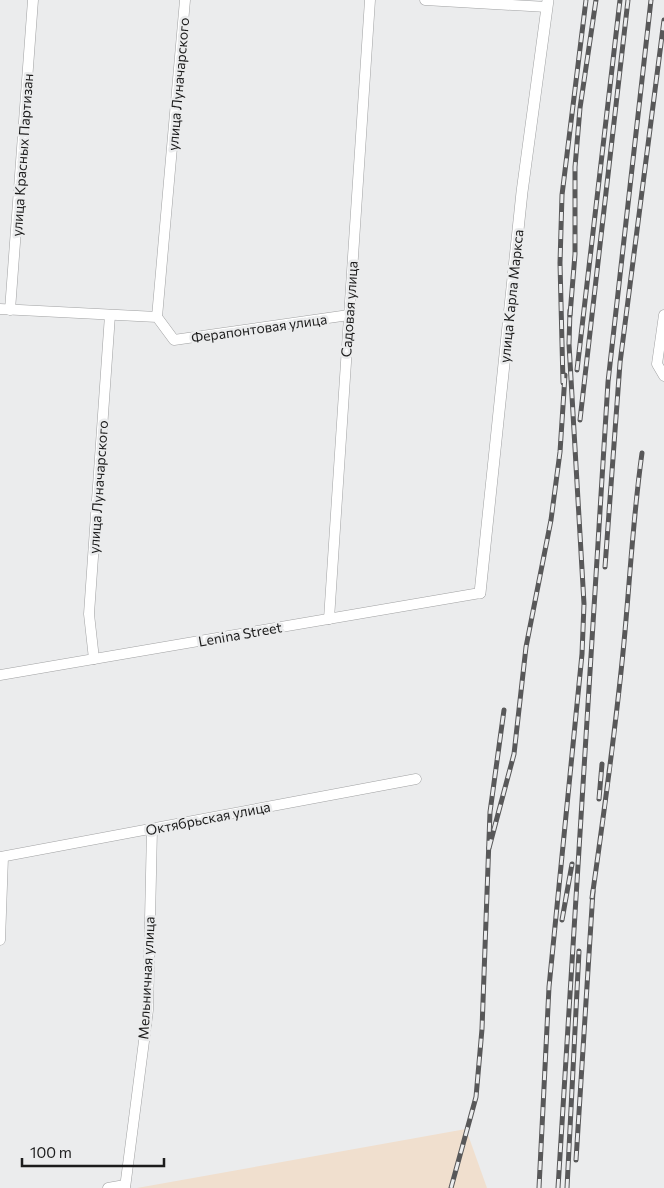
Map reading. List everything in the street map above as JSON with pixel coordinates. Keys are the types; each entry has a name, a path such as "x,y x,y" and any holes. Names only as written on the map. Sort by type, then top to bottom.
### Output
{"street":[{"name":"улица Красных Партизан","path":"5,310 33,0"},
{"name":"улица Луначарского","path":"157,317 185,0"},
{"name":"Садовая улица","path":"329,619 370,0"},
{"path":"425,0 547,3"},
{"name":"улица Карла Маркса","path":"480,593 522,192 547,3"},
{"path":"5,310 157,317"},
{"name":"улица Луначарского","path":"94,659 89,614 110,315"},
{"name":"Ферапонтовая улица","path":"157,317 174,340 349,315"},
{"path":"664,315 657,364 664,376"},
{"name":"Lenina Street","path":"0,675 480,593"},
{"name":"Октябрьская улица","path":"1,857 416,779"},
{"name":"Мельничная улица","path":"125,1187 148,1010 152,829"},
{"path":"0,940 1,857"},
{"path":"108,1188 125,1187"}],"shaded area":[{"path":"466,1129 487,1188 137,1188"}],"railway":[{"path":"563,383 560,263 562,195 586,0"},
{"path":"570,315 575,254 575,167 580,108 596,0"},
{"path":"577,370 620,0"},
{"path":"580,420 628,0"},
{"path":"558,1188 608,382 651,0"},
{"path":"605,567 620,363 664,20"},
{"path":"539,1188 549,987 582,654 584,604 569,344 570,310"},
{"path":"489,848 514,754 526,647 551,520 560,452 565,375"},
{"path":"592,898 617,706 642,453"},
{"path":"451,1188 476,1097 482,1029 490,812 504,710"},
{"path":"599,799 602,764"},
{"path":"562,920 572,864"},
{"path":"576,1160 593,891"},
{"path":"567,1188 579,951"}]}
